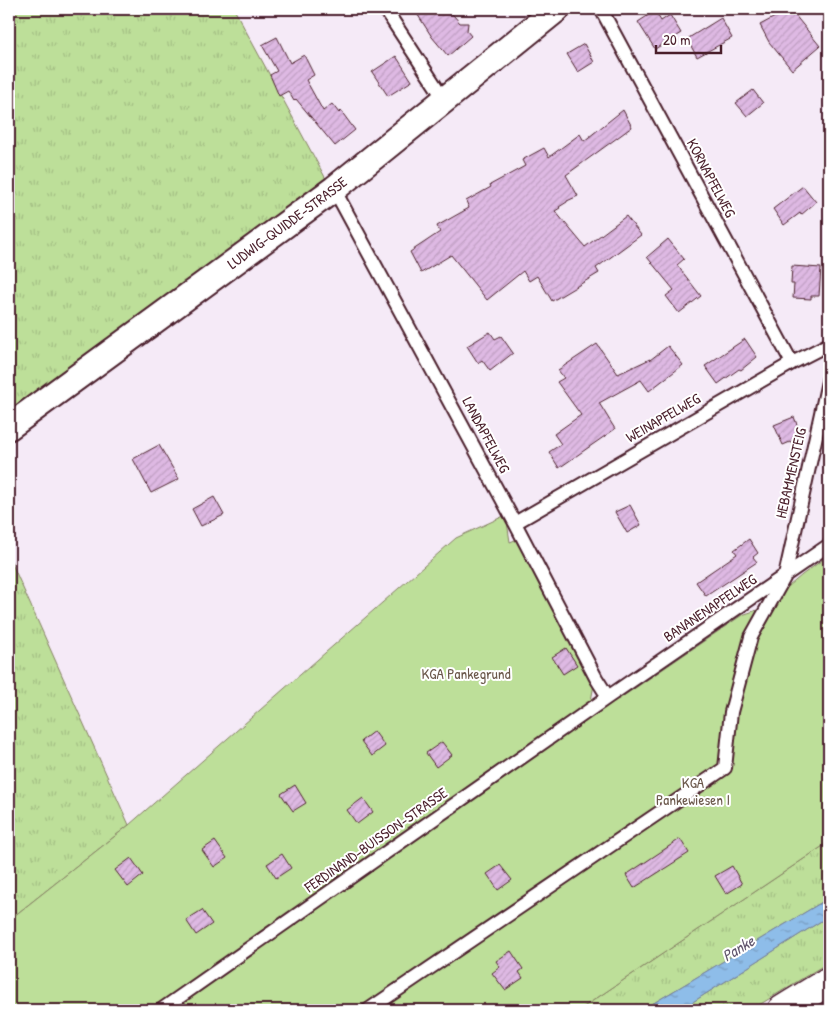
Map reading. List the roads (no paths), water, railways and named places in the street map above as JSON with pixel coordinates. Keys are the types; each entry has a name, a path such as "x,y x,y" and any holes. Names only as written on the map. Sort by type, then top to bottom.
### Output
{"highway":[{"path":"782,1010 829,981"}],"street":[{"name":"LUDWIG-QUIDDE-STRASSE","path":"9,427 334,189 557,9"}],"lane":[{"path":"386,9 444,99"},
{"name":"KORNAPFELWEG","path":"601,9 792,363"},
{"name":"LANDAPFELWEG","path":"334,189 515,523 596,678 608,697"},
{"name":"WEINAPFELWEG","path":"515,523 792,363 829,344"},
{"name":"HEBAMMENSTEIG","path":"785,576 829,378"},
{"name":"BANANENAPFELWEG","path":"608,697 829,545"},
{"path":"368,1010 725,768 731,712 751,637 785,576"},
{"name":"FERDINAND-BUISSON-STRASSE","path":"161,1010 608,697"}],"water":[{"path":"829,898 829,916 680,1010 642,1010"}],"park label":[{"name":"KGA Pankegrund","path":"466,674"},
{"name":"KGA Pankewiesen I","path":"693,792"}],"water label":[{"name":"Panke","path":"738,948"}]}
